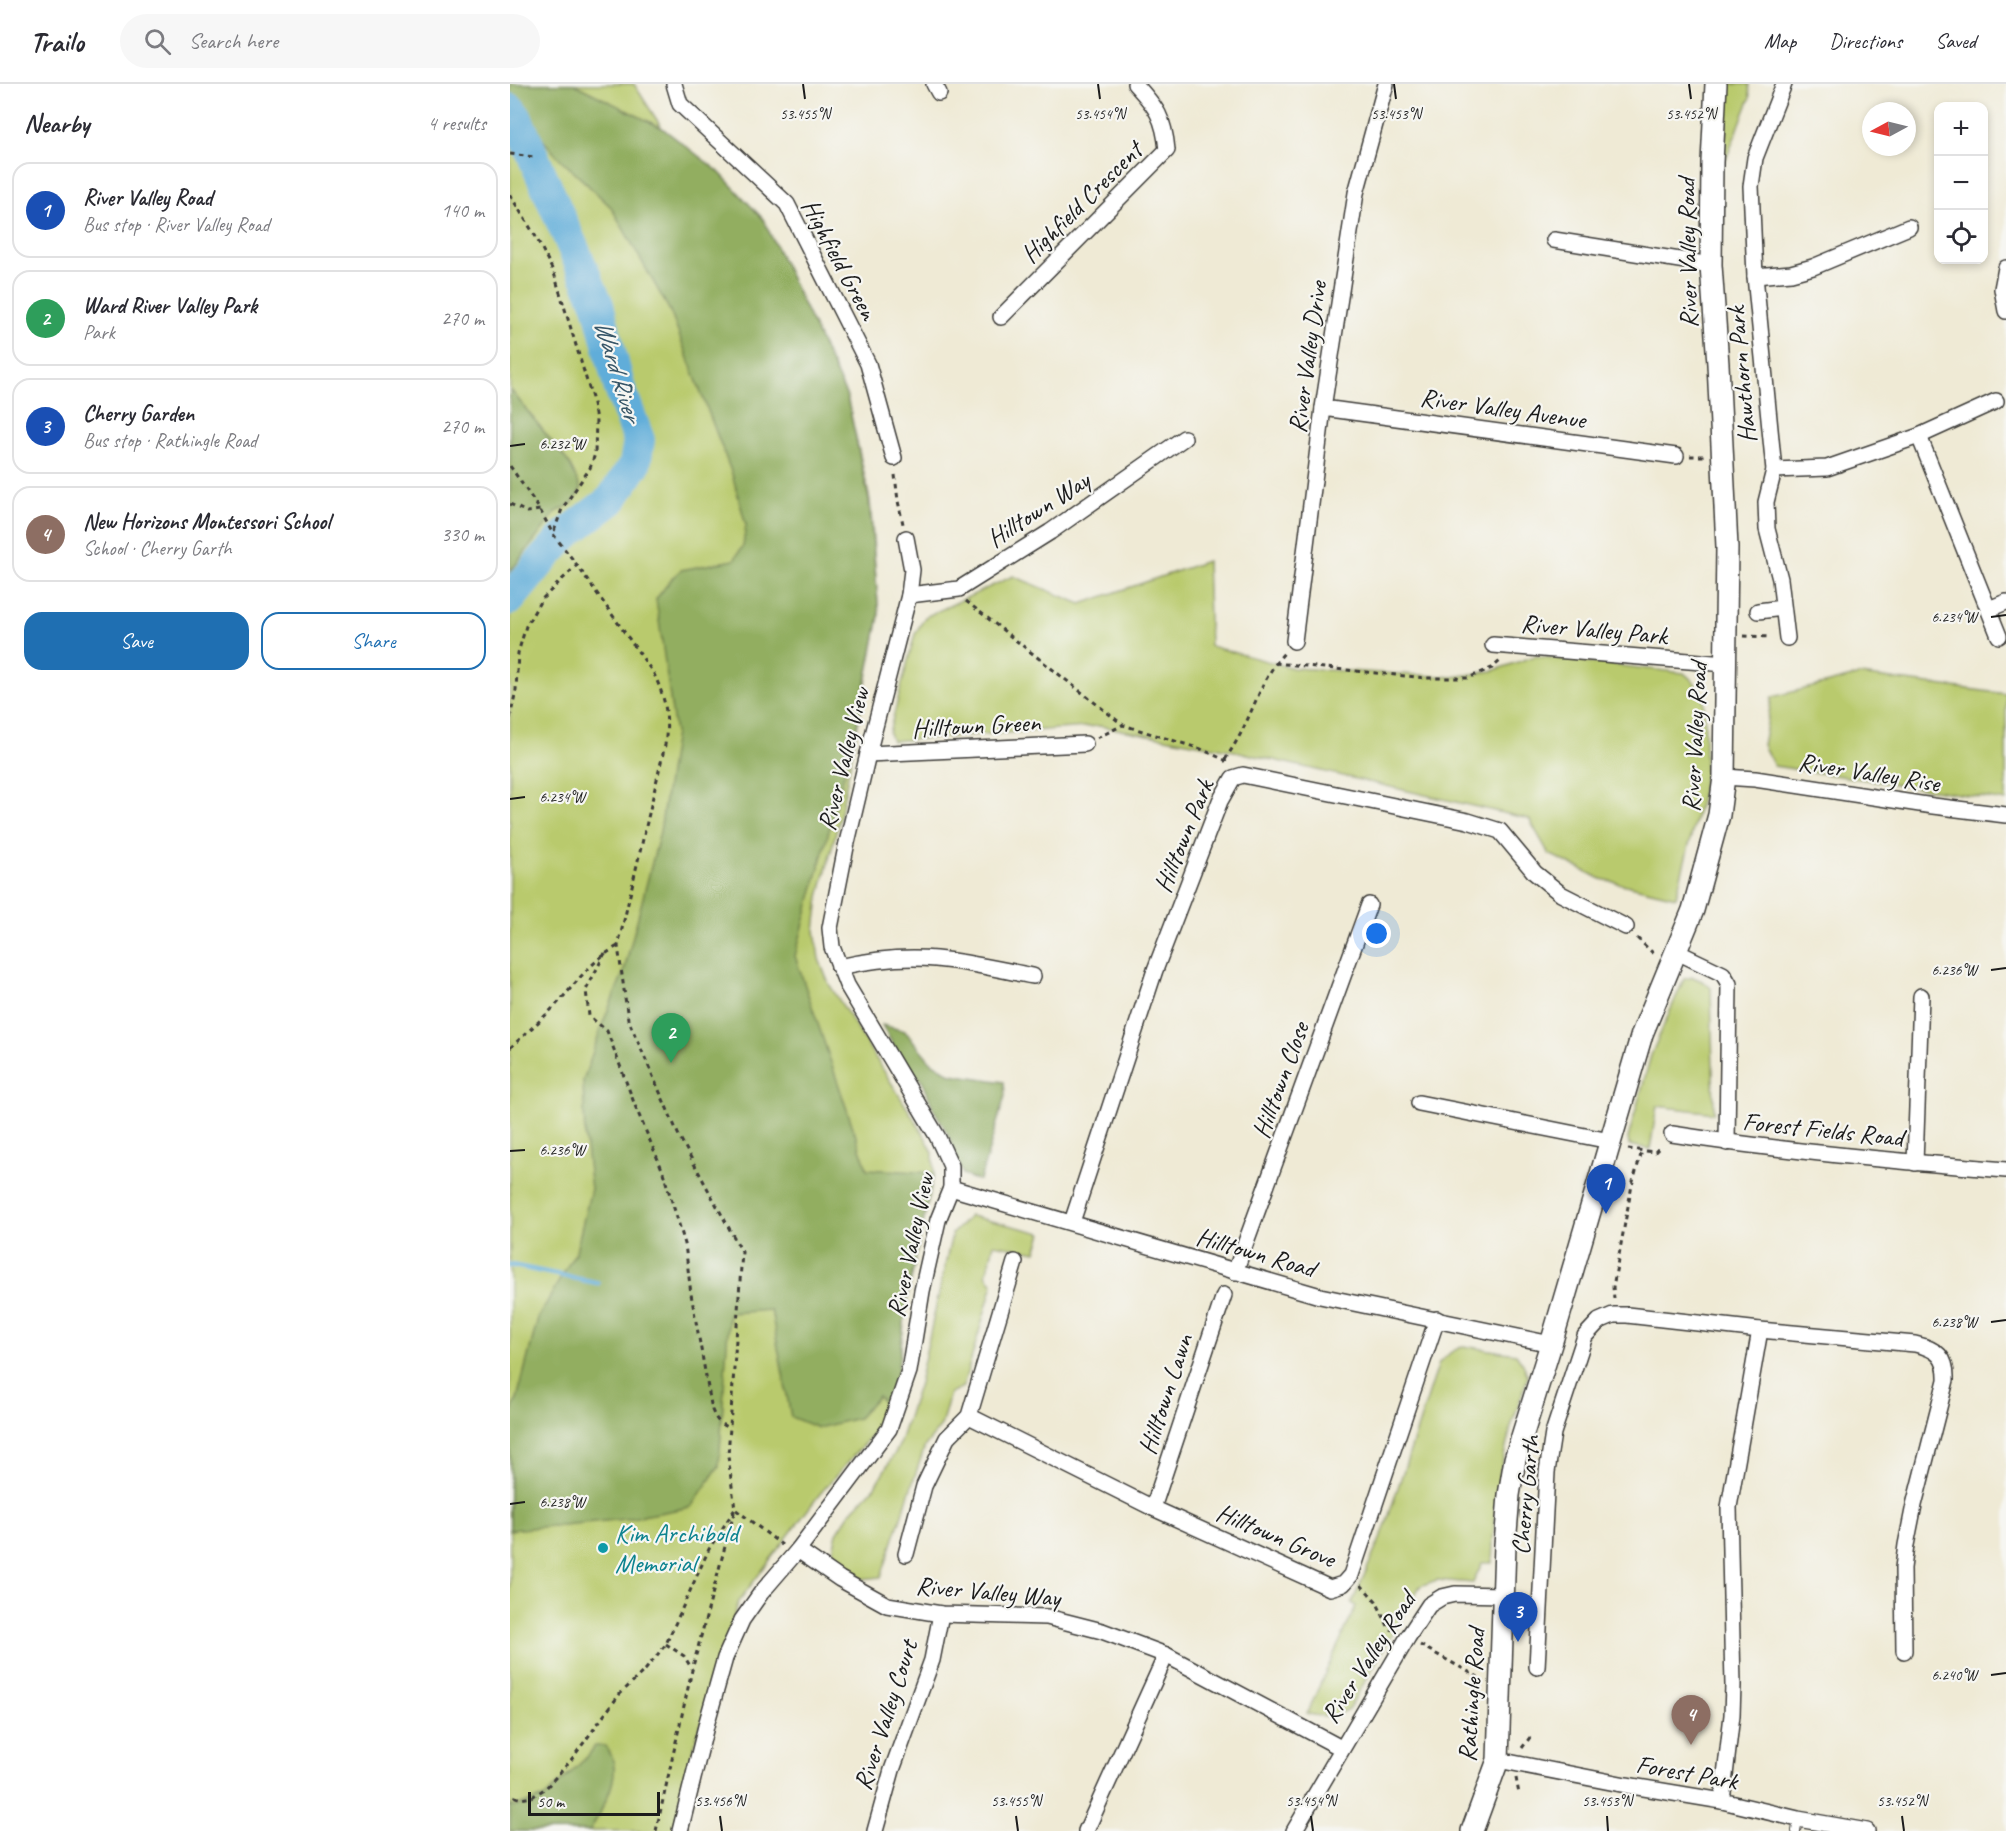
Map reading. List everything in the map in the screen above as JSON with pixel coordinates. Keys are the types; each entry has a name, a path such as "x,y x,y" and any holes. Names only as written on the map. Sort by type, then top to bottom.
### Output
{"street":[{"name":"Highfield Green","path":"674,84 680,104 787,204 868,364 894,458"},
{"name":"Highfield Crescent","path":"1000,317 1167,150 1165,127 1153,104 1135,84"},
{"name":"River Valley Drive","path":"1294,641 1323,408 1356,193 1386,84"},
{"name":"River Valley Road","path":"1294,1831 1341,1748 1429,1605 1442,1597 1455,1594 1504,1595 1509,1495 1515,1459 1642,1034 1693,910 1719,816 1724,777 1727,547 1711,265 1712,162 1716,84"},
{"name":"Hawthorn Park","path":"1784,84 1755,158 1751,186 1755,276 1774,470 1766,502 1767,529 1780,579 1787,638"},
{"name":"Hawthorn Park","path":"1755,276 1791,273 1813,267 1909,227"},
{"path":"1554,240 1711,265"},
{"path":"2006,268 2002,289 2006,311"},
{"name":"Hawthorn Park","path":"1774,470 1827,468 1919,436 1996,401"},
{"name":"River Valley Avenue","path":"1323,408 1676,456"},
{"path":"1919,436 1999,636"},
{"name":"Hilltown Way","path":"909,595 959,589 1050,532 1184,438"},
{"name":"River Valley View","path":"680,1831 725,1658 742,1620 889,1429 909,1371 924,1281 938,1220 951,1188 951,1166 937,1136 847,985 832,947 830,928 868,754 909,595 912,570 906,538"},
{"path":"1989,609 2006,602"},
{"path":"1758,610 1783,608"},
{"name":"River Valley Park","path":"1493,645 1726,664"},
{"name":"Hilltown Green","path":"868,754 1085,744"},
{"name":"Hilltown Park","path":"1072,1222 1155,970 1220,801 1233,778 1243,775 1468,821 1500,831 1535,873 1561,894 1626,927"},
{"name":"River Valley Rise","path":"1724,777 1755,779 2006,815"},
{"name":"Hilltown Close","path":"1235,1272 1369,905"},
{"name":"Forest Fields Road","path":"1677,952 1723,974 1729,984 1726,1143"},
{"path":"839,967 882,960 936,959 1033,976"},
{"name":"Forest Fields Road","path":"1914,1163 1921,996"},
{"path":"1419,1103 1609,1142"},
{"name":"Forest Fields Road","path":"1672,1134 1726,1143 1914,1163 2006,1170"},
{"name":"Hilltown Road","path":"951,1188 1320,1296 1551,1344"},
{"path":"906,1554 924,1486 947,1438 969,1416 1015,1262"},
{"name":"Hilltown Lawn","path":"1153,1508 1224,1295"},
{"name":"Cherry Garth","path":"1537,1667 1547,1472 1553,1433 1585,1336 1599,1321 1613,1315 1915,1344 1935,1352 1943,1360 1947,1368 1946,1380 1906,1545 1903,1568 1904,1651"},
{"name":"Hilltown Grove","path":"969,1416 1153,1508 1330,1588 1344,1584 1352,1575 1437,1319"},
{"path":"1722,1801 1733,1685 1729,1507 1760,1330"},
{"name":"River Valley Way","path":"798,1550 840,1579 887,1605 941,1614 1047,1617 1102,1631 1166,1655 1341,1748"},
{"name":"Rathingle Road","path":"1472,1831 1498,1760 1504,1595"},
{"name":"River Valley Court","path":"874,1831 892,1770 932,1660 941,1614"},
{"path":"1086,1831 1166,1655"},
{"name":"Forest Park","path":"1498,1760 1722,1801 1797,1825 1867,1831"}],"path":[{"path":"510,154 534,157"},
{"path":"510,195 536,237 554,273 592,398 596,420 595,454 590,468 562,508 553,534"},
{"path":"1676,456 1722,455"},
{"path":"894,458 898,501 906,538"},
{"path":"510,467 540,510 553,534 654,674 662,692 667,711 665,745 618,946 628,1018 679,1136 742,1252 728,1456 735,1509 692,1670 656,1831"},
{"path":"510,504 527,512 540,510"},
{"path":"510,718 516,690 518,653 526,626 541,600 577,565"},
{"path":"954,590 1123,724 1201,749 1225,760 1233,778"},
{"path":"1726,635 1787,638"},
{"path":"1225,760 1242,732 1260,688 1275,663 1294,641"},
{"path":"1275,663 1426,678 1468,678 1492,668 1510,653 1511,646"},
{"path":"1085,744 1123,724"},
{"path":"1626,927 1658,958 1677,952"},
{"path":"510,1048 554,1007 590,965 604,953 618,946"},
{"path":"604,953 586,990 589,1016 607,1031 662,1169 685,1244 691,1294 712,1410 716,1420 730,1428"},
{"path":"1609,1142 1655,1152 1672,1134"},
{"path":"1624,1299 1614,1299 1613,1287 1632,1185 1642,1151"},
{"path":"735,1509 782,1544 798,1550"},
{"path":"510,1795 520,1799 532,1797 546,1788 571,1760 619,1695 646,1669 666,1644 709,1549 735,1509"},
{"path":"1352,1575 1376,1600 1389,1628 1478,1677"},
{"path":"666,1644 684,1656 692,1670"}],"green space":[{"path":"510,84 634,84 662,128 718,171 763,219 847,397 870,500 879,616 840,817 819,897 815,930 819,959 829,984 923,1133 933,1153 934,1173 908,1293 892,1412 819,1495 739,1601 697,1736 674,1831 510,1831"},
{"path":"510,84 574,84 662,128 718,171 763,219 847,397 869,500 879,616 856,731 795,956 867,1169 934,1173 908,1293 892,1412 878,1396 858,1418 818,1428 791,1417 771,1310 729,1313 719,1466 691,1507 626,1519 510,1530 510,1415 517,1399 538,1318 576,1251 591,1189 585,1138 583,1081 624,971 660,832 675,733 656,599 681,570 734,560 743,546 746,525 732,474 670,311 611,207 556,155 510,102"},
{"path":"1729,84 1749,84 1750,98 1723,167"},
{"path":"510,389 569,463 581,489 572,504 556,512 510,572"},
{"path":"1207,561 1210,646 1293,668 1453,677 1492,671 1535,656 1684,673 1703,695 1705,772 1676,897 1601,879 1549,854 1529,819 1230,750 1100,726 892,741 889,733 915,634 925,617 1013,576 1081,604"},
{"path":"1860,675 2006,694 2006,801 1774,766 1763,745 1772,697"},
{"path":"1693,977 1711,988 1714,1113 1657,1106 1650,1149 1629,1145 1628,1138 1651,1055 1684,979"},
{"path":"882,1025 905,1031 931,1062 951,1074 1004,1082 1005,1096 980,1180 971,1179 962,1173 949,1136 933,1108 923,1082 902,1061"},
{"path":"970,1216 1042,1233 1036,1252 994,1244 986,1275 993,1284 963,1387 950,1393 941,1426 925,1446 881,1577 862,1579 839,1566 833,1550 837,1533 850,1513 875,1486 898,1448 919,1383 952,1234"},
{"path":"1463,1346 1516,1354 1528,1376 1511,1427 1500,1472 1495,1506 1492,1563 1482,1563 1473,1583 1437,1580 1420,1586 1349,1709 1328,1717 1307,1713 1356,1606 1352,1603 1384,1530 1439,1363 1451,1352"},
{"path":"595,1746 605,1746 614,1766 614,1777 611,1789 590,1831 510,1831 510,1805 514,1807 545,1797 587,1757"}],"waterway":[{"name":"Ward River","path":"510,109 516,117 598,305 619,386 639,440 635,464 611,500 566,534 510,599"},
{"path":"510,1265 598,1283"}],"place":[{"name":"Ward River Valley Park","path":"671,1063"},
{"name":"River Valley Road","path":"1606,1214"},
{"name":"Kim Archibold Memorial","path":"603,1548"},
{"name":"Cherry Garden","path":"1518,1642"},
{"name":"New Horizons Montessori School","path":"1691,1745"}]}
